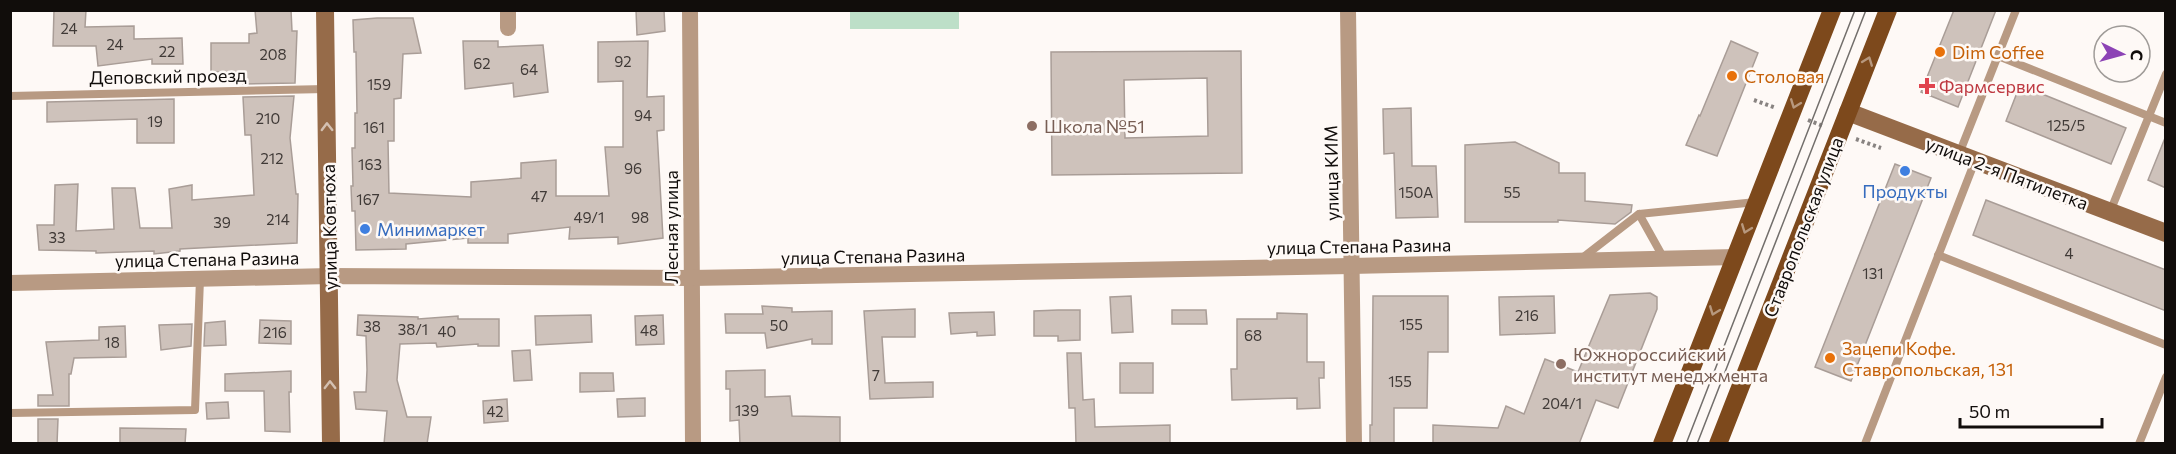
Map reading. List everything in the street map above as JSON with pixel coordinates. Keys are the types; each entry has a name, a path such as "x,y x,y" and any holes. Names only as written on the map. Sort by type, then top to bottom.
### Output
{"main road":[{"path":"1662,444 1832,10"},
{"name":"Ставропольская улица","path":"1718,444 1888,10"}],"street":[{"name":"улица Ковтюха","path":"325,10 331,444"},
{"path":"508,10 508,28"},
{"name":"Лесная улица","path":"690,10 693,444"},
{"name":"улица КИМ","path":"1348,10 1354,444"},
{"name":"улица 2-я Пятилетка","path":"1848,112 2166,233"},
{"name":"улица Степана Разина","path":"10,283 330,276 691,278 1736,257"}],"lane":[{"path":"1865,444 1938,255 1998,56 2016,10"},
{"path":"1998,56 2166,123"},
{"path":"2110,212 2166,74"},
{"name":"Деповский проезд","path":"10,96 327,89"},
{"path":"1580,260 1639,214 1756,202"},
{"path":"1639,214 1663,257"},
{"path":"1938,255 2166,345"},
{"path":"10,413 195,410 200,279"},
{"path":"2139,444 2166,377"}],"path":[{"path":"1754,100 1881,148"}],"green space":[{"path":"850,11 959,11 959,29 850,29"}],"building":[{"path":"54,10 86,10 85,27 134,26 134,39 182,38 183,64 152,64 152,59 98,66 96,46 53,46"},
{"path":"255,10 291,10 292,31 297,31 295,83 243,84 242,72 211,72 211,43 249,43 249,34 257,33"},
{"path":"636,10 664,10 665,31 637,35"},
{"path":"1954,10 1996,10 1958,107 1921,92"},
{"path":"413,18 421,53 403,54 401,98 394,99 394,141 388,141 389,193 471,197 471,182 521,178 521,163 556,160 556,196 609,196 605,147 623,147 623,81 598,82 598,42 648,41 647,97 664,96 664,130 657,131 663,238 618,244 618,237 569,239 570,227 508,234 508,243 468,243 468,238 406,244 406,249 356,250 355,211 352,211 351,186 353,186 352,148 355,148 355,113 357,113 353,20"},
{"path":"463,41 498,41 498,47 543,45 548,92 514,97 513,83 465,89"},
{"path":"1731,41 1758,53 1717,156 1686,145"},
{"path":"1241,51 1242,173 1052,175 1051,52","holes":["1207,78 1208,136 1125,138 1124,80"]},
{"path":"2020,85 2126,128 2111,164 2006,121"},
{"path":"294,96 290,138 296,194 298,194 297,243 180,249 180,251 154,254 154,251 96,253 96,251 39,250 37,225 54,225 55,185 78,184 76,231 114,229 112,188 135,188 140,228 172,228 169,189 192,185 192,200 254,195 251,135 245,135 243,97"},
{"path":"174,99 174,143 137,143 137,119 47,122 47,102"},
{"path":"1411,108 1412,166 1436,166 1438,217 1396,218 1394,153 1384,154 1383,109"},
{"path":"2166,138 2166,188 2148,180"},
{"path":"1515,142 1559,163 1559,173 1585,173 1585,201 1632,205 1631,212 1615,224 1558,220 1558,222 1465,222 1465,145"},
{"path":"1895,164 1931,178 1851,381 1815,367"},
{"path":"1986,200 2166,270 2166,311 1973,235"},
{"path":"1650,293 1657,297 1657,309 1618,408 1596,400 1579,444 1433,444 1433,425 1498,428 1506,406 1524,414 1545,359 1578,372 1610,295"},
{"path":"1131,296 1133,332 1112,333 1110,297"},
{"path":"1373,296 1448,296 1448,352 1428,352 1427,408 1394,408 1394,444 1370,444"},
{"path":"1554,296 1555,333 1500,335 1499,297"},
{"path":"762,306 792,308 792,312 832,311 832,344 812,344 812,339 767,348 765,333 726,333 725,314 763,314"},
{"path":"915,309 915,337 882,337 885,383 933,382 933,397 870,399 864,311"},
{"path":"1080,310 1080,340 1058,341 1058,336 1034,336 1034,311"},
{"path":"1172,310 1206,310 1207,324 1172,324"},
{"path":"994,312 995,335 977,336 977,332 951,334 949,313"},
{"path":"1277,313 1307,314 1307,362 1324,362 1324,378 1319,378 1320,408 1297,409 1297,398 1232,400 1231,369 1237,369 1237,319 1277,319"},
{"path":"358,315 418,317 418,319 458,316 458,319 499,319 499,346 478,346 478,344 437,347 436,343 400,344 397,380 407,417 431,417 427,444 384,444 387,411 356,409 354,392 366,392 367,370 366,336 357,335"},
{"path":"591,315 592,342 536,345 535,316"},
{"path":"663,315 664,344 636,345 635,316"},
{"path":"260,320 291,321 291,344 259,343"},
{"path":"225,321 226,345 204,346 205,323"},
{"path":"192,324 191,346 161,350 159,325"},
{"path":"125,326 126,357 74,358 71,374 69,374 69,406 38,406 38,395 53,395 46,342 99,340 99,327"},
{"path":"530,350 532,380 514,381 512,351"},
{"path":"1067,353 1081,353 1083,400 1094,399 1095,427 1170,425 1170,444 1076,444 1075,408 1069,408"},
{"path":"1120,363 1153,363 1153,393 1120,393"},
{"path":"765,370 765,397 790,396 792,416 840,417 840,444 740,444 739,420 730,421 730,389 726,389 726,371"},
{"path":"291,371 290,432 265,431 264,391 225,391 225,374"},
{"path":"580,373 613,373 614,391 580,392"},
{"path":"645,398 645,416 618,417 617,399"},
{"path":"507,399 508,421 484,423 483,401"},
{"path":"228,402 229,418 207,419 206,403"},
{"path":"38,419 58,419 57,444 38,444"},
{"path":"120,428 186,429 185,444 120,444"}],"tram line":[{"path":"1686,444 1855,10"},
{"path":"1697,444 1866,10"}],"place":[{"name":"Dim Coffee","path":"1940,52"},
{"name":"Столовая","path":"1732,76"},
{"name":"Фармсервис","path":"1927,86"},
{"name":"Школа №51","path":"1032,126"},
{"name":"Продукты","path":"1905,171"},
{"name":"Минимаркет","path":"365,229"},
{"name":"Зацепи Кофе. Ставропольская, 131","path":"1830,358"},
{"name":"Южнороссийский институт менеджмента","path":"1561,364"}]}
